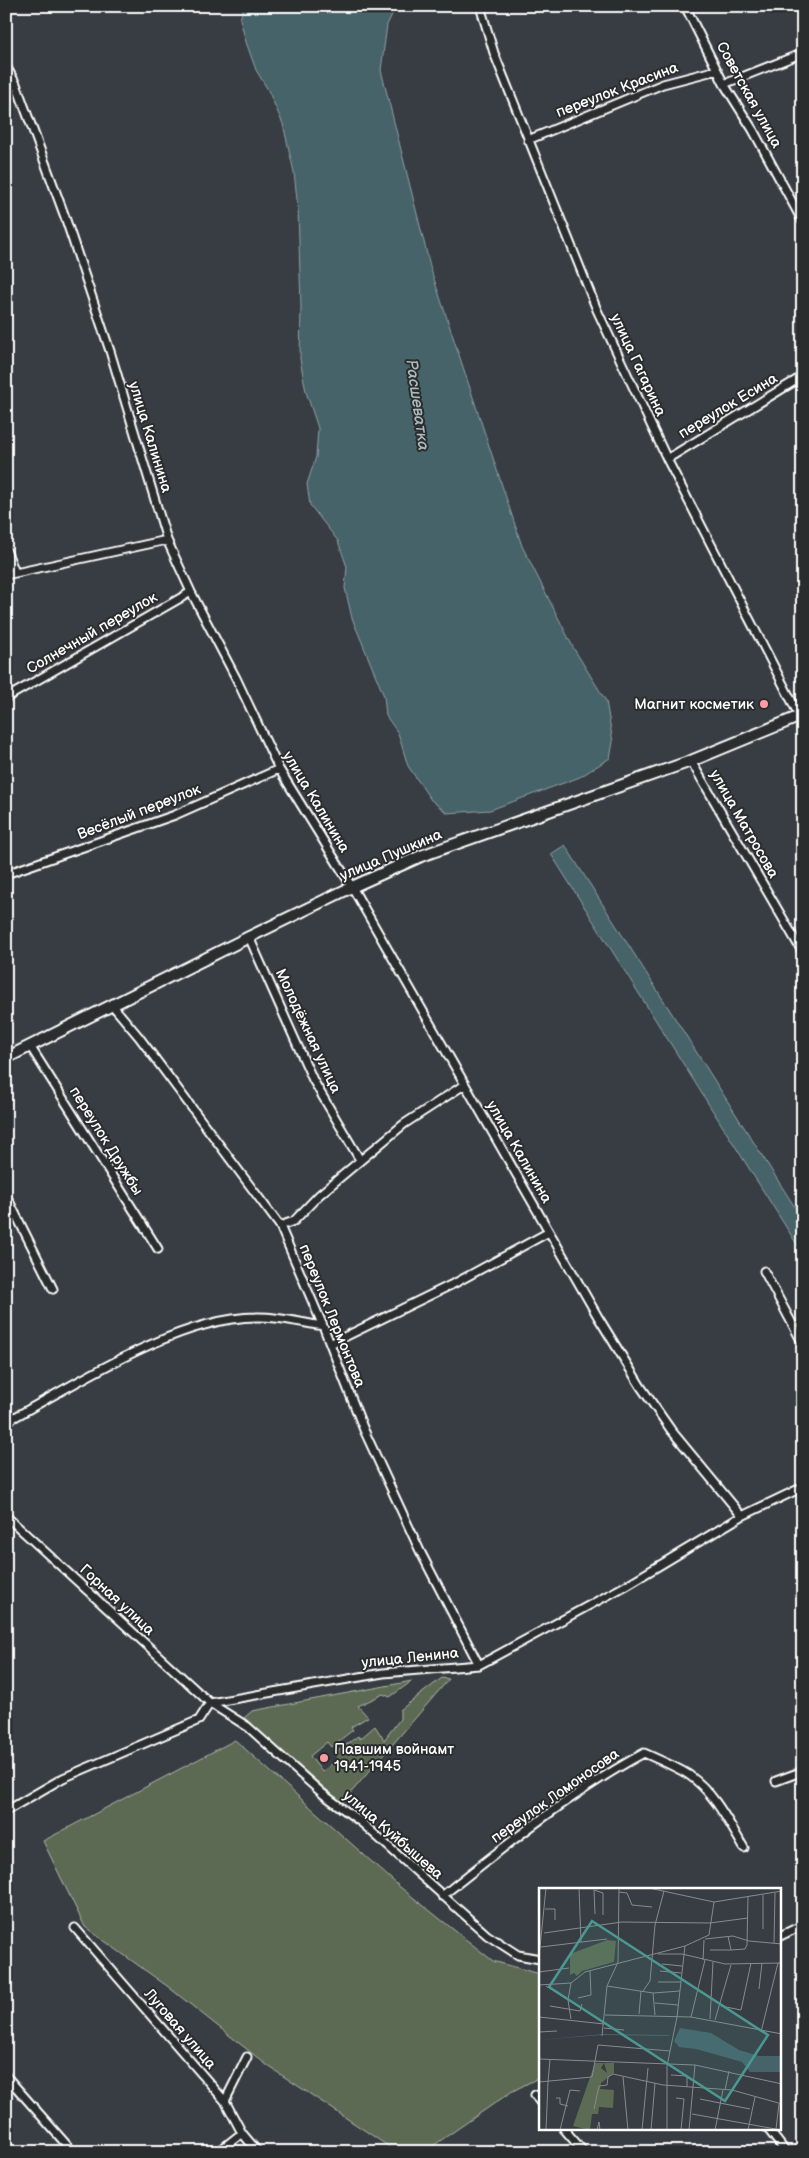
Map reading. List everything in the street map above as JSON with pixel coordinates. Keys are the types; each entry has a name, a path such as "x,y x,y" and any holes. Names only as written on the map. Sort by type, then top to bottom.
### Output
{"main road":[{"name":"улица Пушкина","path":"6,1058 352,887 422,856 691,761 801,718"}],"street":[{"name":"улица Гагарина","path":"480,6 494,53 596,310 668,459 801,718"},
{"name":"Советская улица","path":"685,6 724,84 753,130 803,222"},
{"path":"724,84 803,52"},
{"name":"улица Калинина","path":"6,66 16,84 68,226 110,351 168,540 191,592 236,678 279,769 352,887 464,1085 641,1387 671,1430 742,1516"},
{"name":"переулок Красина","path":"528,140 663,84 717,70"},
{"path":"6,88 16,84"},
{"name":"переулок Есина","path":"668,459 803,376"},
{"path":"6,575 168,540"},
{"path":"6,550 15,572"},
{"name":"Солнечный переулок","path":"6,698 191,592"},
{"name":"улица Матросова","path":"691,761 803,953"},
{"name":"Весёлый переулок","path":"6,874 175,815 279,769"},
{"name":"Молодёжная улица","path":"250,937 313,1080 360,1160"},
{"name":"переулок Лермонтова","path":"114,1006 280,1226 324,1326 364,1430 420,1551 479,1665"},
{"name":"переулок Дружбы","path":"30,1046 158,1249"},
{"path":"280,1226 294,1221 318,1195 404,1124 464,1085"},
{"path":"6,1195 53,1289"},
{"path":"330,1344 457,1282 549,1232"},
{"path":"764,1271 803,1344"},
{"path":"6,1422 123,1358 202,1324 256,1317 324,1326"},
{"name":"улица Ленина","path":"210,1703 383,1673 479,1665 625,1586 742,1516 803,1487"},
{"name":"Горная улица","path":"6,1516 210,1703"},
{"path":"6,1810 63,1778 199,1720 210,1703"},
{"name":"улица Куйбышева","path":"210,1703 248,1727 323,1794 362,1823 488,1935 518,1955 539,1959"},
{"name":"переулок Ломоносова","path":"442,1896 507,1844 593,1784 644,1753 689,1775 702,1786 720,1808 744,1848"},
{"path":"776,1781 803,1771"},
{"path":"782,1935 803,1925"},
{"name":"Луговая улица","path":"75,1928 225,2101 242,2133 258,2152"},
{"path":"225,2101 247,2057"},
{"path":"6,2076 74,2152"},
{"path":"535,2095 539,2101"},
{"path":"565,2130 584,2152"},
{"path":"769,2130 786,2152"},
{"path":"218,2152 242,2133"}],"green space":[{"path":"442,1678 449,1679 342,1803 244,1718 252,1711 412,1681 390,1697 383,1694 358,1706 368,1717 351,1727 353,1730 331,1747 327,1742 310,1756 322,1772 338,1759 335,1753 358,1736 360,1739 375,1726 384,1740 400,1719 400,1710"},
{"path":"235,1740 400,1887 493,1961 539,1974 539,2078 511,2092 424,2152 397,2152 268,2066 167,1986 85,1927 43,1841"}],"water":[{"name":"Расшеватка","path":"244,6 396,6 387,25 381,70 431,270 522,546 574,649 606,701 613,742 610,758 580,777 490,810 447,813 431,800 408,766 398,733 386,716 384,696 352,618 345,588 347,567 338,541 310,505 307,484 316,457 318,428 306,392 300,359 301,307 298,209 294,172 283,124 268,90 256,70 246,42 240,19"},
{"path":"565,845 803,1220 803,1254 551,854"}],"place":[{"name":"Магнит косметик","path":"764,704"},
{"name":"Павшим войнамт 1941-1945","path":"324,1758"}]}
